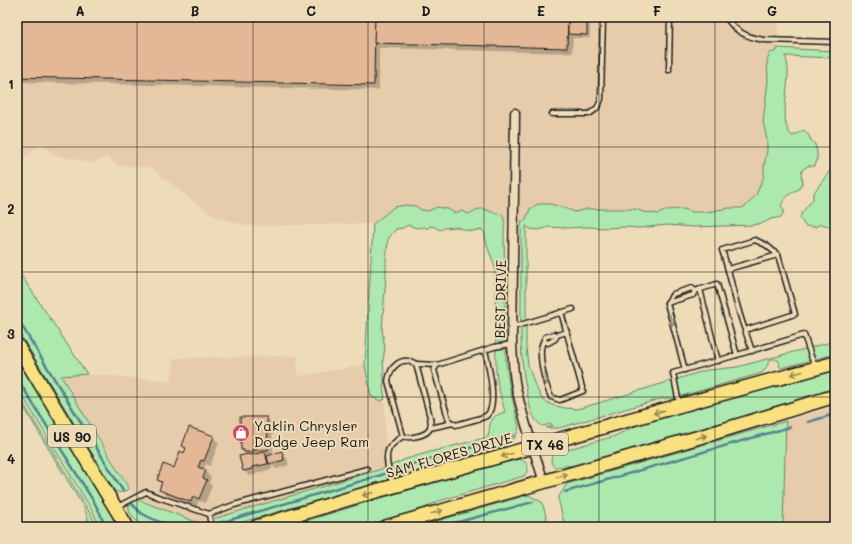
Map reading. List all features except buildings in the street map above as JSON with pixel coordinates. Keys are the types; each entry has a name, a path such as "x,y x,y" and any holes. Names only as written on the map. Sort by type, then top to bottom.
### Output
{"main road":[{"name":"US 90","path":"17,345 119,517 127,527"},
{"name":"SAM FLORES DRIVE","path":"256,527 355,497 835,363"},
{"name":"TX 46","path":"386,527 718,432 835,396"},
{"path":"119,517 134,527"}],"street":[{"name":"BEST DRIVE","path":"515,113 512,344 516,386 544,482"}],"lane":[{"path":"552,114 589,114 594,112 599,106 601,99 603,17"},
{"path":"669,70 670,17"},
{"path":"726,17 737,31 754,39 835,42"},
{"path":"745,330 795,314 778,255 766,245 755,240 722,250 741,320 752,351"},
{"path":"728,269 778,255"},
{"path":"685,370 667,303 673,294 692,288 697,290 717,284 737,355"},
{"path":"667,303 694,295 697,290"},
{"path":"697,290 718,360"},
{"path":"513,327 573,309"},
{"path":"561,312 567,332 583,391 560,400 551,397 549,392 542,367 541,347 544,341 548,343 556,339 557,335 567,332"},
{"path":"680,406 673,373 804,335 815,369"},
{"path":"403,436 388,381 389,374 393,367 398,363 407,361 416,364 437,364 494,346 512,344"},
{"path":"437,364 434,370 449,421 456,425 486,416 492,408 490,368 485,350"},
{"path":"403,436 406,438 428,432 431,423 416,364"},
{"path":"430,428 454,423"},
{"path":"394,487 388,464 388,455 390,447 403,436"},
{"path":"119,517 146,492 209,514 234,505 367,469"},
{"path":"209,514 211,527"}],"shaded area":[{"path":"17,17 778,17 772,216 249,226 219,218 191,200 151,167 119,166 107,157 93,163 53,155 42,144 17,162"},
{"name":"Yaklin Chrysler Dodge Jeep Ram","path":"297,356 298,376 365,365 385,399 385,468 199,523 136,499 61,375 87,374 171,381 174,358"},
{"path":"835,406 835,527 783,527 786,421"}],"green space":[{"path":"777,48 835,51 835,58 785,56 788,71 785,106 786,125 789,132 793,136 804,130 808,134 815,144 817,160 815,166 808,166 802,170 801,176 803,181 799,189 789,195 781,205 784,211 781,217 753,225 694,227 667,225 640,228 549,227 539,230 530,229 526,226 526,347 528,365 534,383 542,399 552,405 577,409 707,370 737,367 835,341 835,354 781,368 778,360 772,359 769,361 762,373 671,399 660,399 559,428 546,428 552,426 552,424 542,426 534,417 531,409 523,371 521,331 521,221 525,221 530,209 538,204 551,204 575,212 587,209 636,209 643,212 658,214 667,210 683,209 693,212 707,212 729,208 742,208 748,204 756,195 764,176 767,140 763,122 768,80 767,61 770,53 777,51"},
{"path":"835,164 835,228 821,224 815,227 805,226 800,218 802,212 813,199 813,194"},
{"path":"406,205 416,206 421,210 428,211 437,207 448,209 454,213 462,211 469,214 479,209 483,209 503,215 505,222 506,364 519,427 517,434 507,437 508,439 516,436 509,444 501,447 225,527 217,526 213,519 385,468 406,459 488,437 493,418 505,412 496,372 495,268 487,246 485,233 482,230 471,231 456,227 444,228 440,230 430,226 427,229 425,227 417,228 408,225 403,228 396,229 388,239 382,329 385,349 383,359 383,387 385,399 380,401 371,396 365,365 373,224 394,207"},
{"path":"17,269 87,374 61,376 129,489 126,491 115,491 17,329"},
{"path":"17,359 113,517 115,527 100,527 93,512 17,387"},
{"path":"835,369 835,389 575,466 554,467 552,464 551,458 555,453 615,436 644,422"},
{"path":"17,393 97,527 88,527 88,518 84,508 17,396"},
{"path":"786,421 783,527 565,527 558,498 567,484"},
{"path":"518,459 524,461 527,465 528,468 524,476 439,501 418,511 361,527 286,527 381,498"},
{"path":"528,495 542,502 549,527 416,527"},
{"path":"136,499 199,523 200,527 144,527 133,518 129,509 129,505"}],"waterway":[{"path":"17,318 123,491"},
{"path":"17,378 94,502 105,527"},
{"path":"808,422 835,414"},
{"path":"565,492 790,427"},
{"path":"216,524 378,476 419,462 510,437"},
{"path":"434,527 533,502"},
{"path":"132,504 141,513 150,518 165,524 180,527"}],"place":[{"name":"Yaklin Chrysler Dodge Jeep Ram","path":"241,433"}]}
